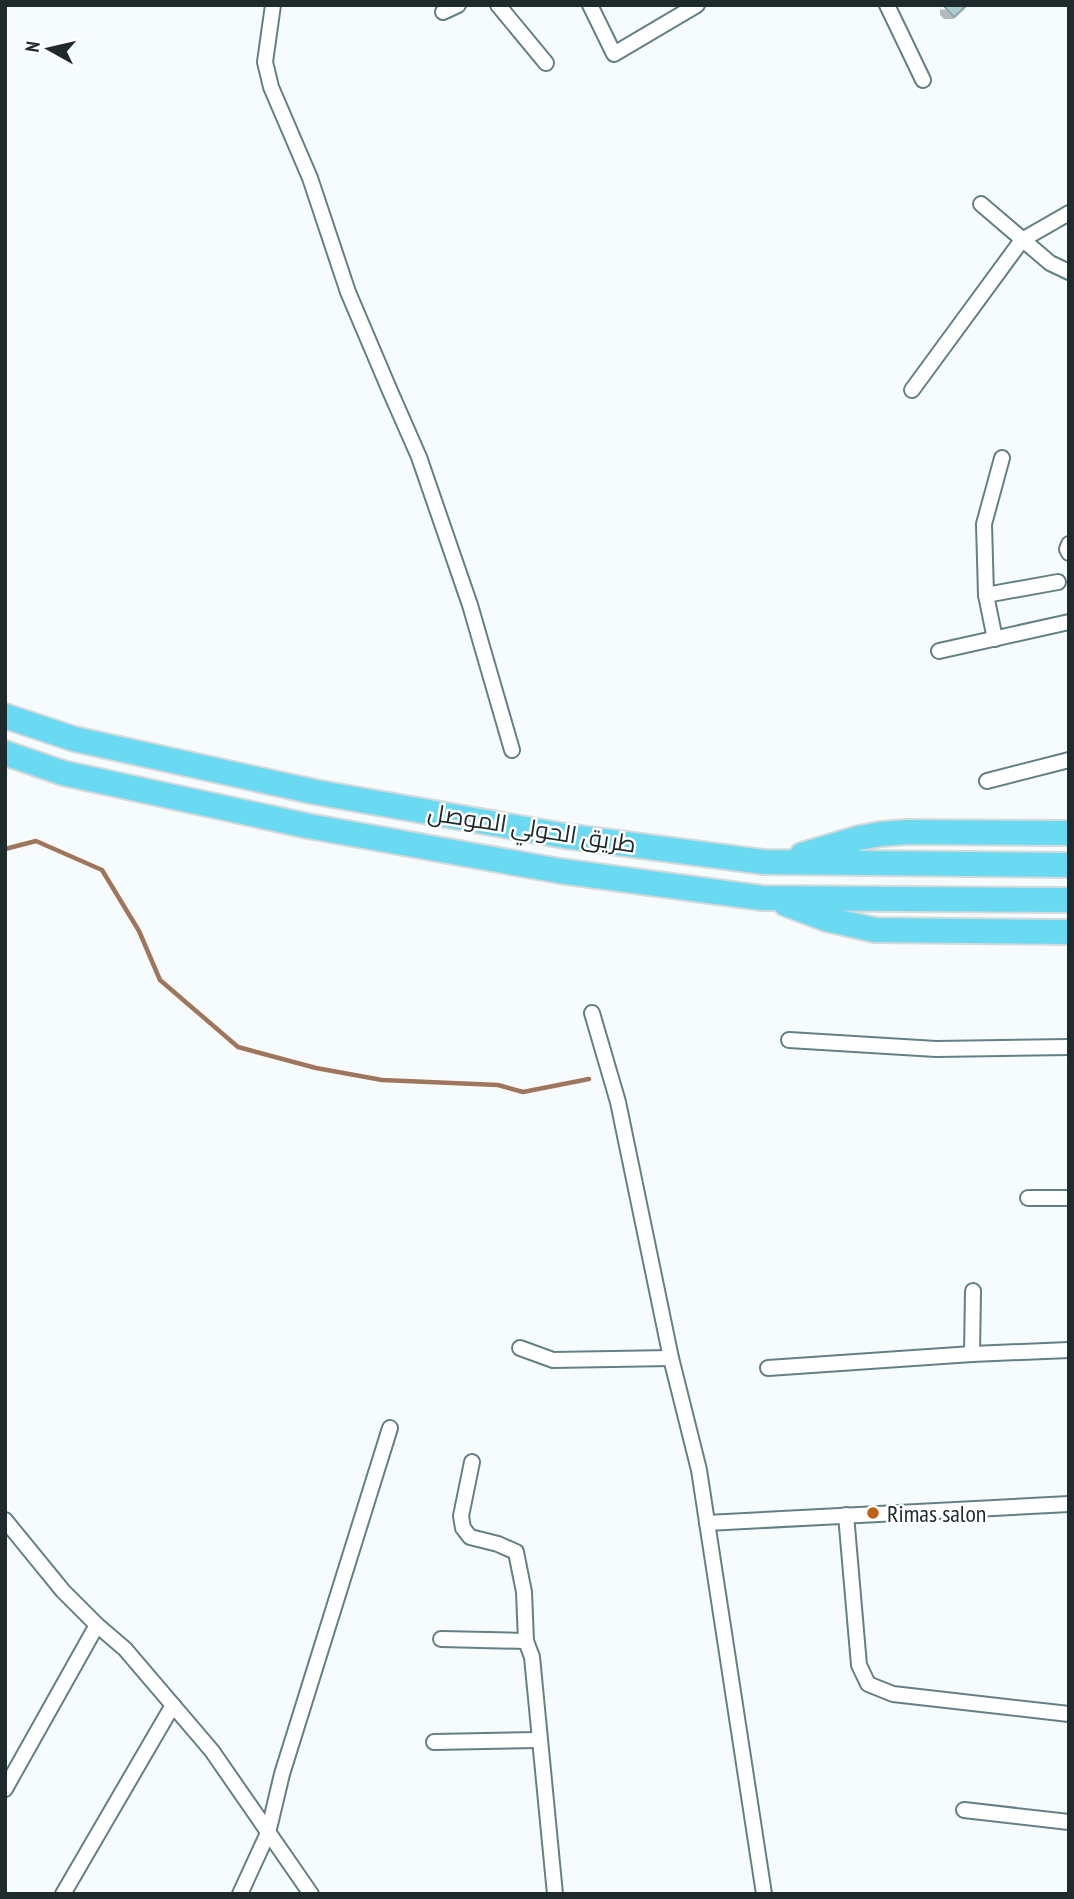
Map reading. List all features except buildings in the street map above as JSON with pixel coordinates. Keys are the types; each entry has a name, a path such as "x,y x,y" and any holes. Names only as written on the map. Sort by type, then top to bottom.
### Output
{"highway":[{"name":"طريق الحولي الموصل","path":"5,716 74,739 315,792 565,836 764,862 1069,865"},
{"name":"طريق الحولي الموصل","path":"5,753 63,773 308,826 560,871 762,898 1069,900"},
{"path":"764,862 788,859 881,834 1069,833"},
{"path":"762,898 826,919 874,930 1069,932"}],"street":[{"path":"274,5 265,62 271,87 310,178 348,292 419,457 470,605 512,750"},
{"path":"443,12 458,5"},
{"path":"498,5 546,63"},
{"path":"590,5 614,54 697,5"},
{"path":"887,5 923,80"},
{"path":"981,204 1050,263 1069,272"},
{"path":"912,390 1022,240 1069,214"},
{"path":"995,639 986,595 984,524 1002,458"},
{"path":"1069,544 1069,553"},
{"path":"986,595 1058,582"},
{"path":"939,651 1069,622"},
{"path":"987,781 1069,760"},
{"path":"592,1013 618,1101 671,1358 699,1470 764,1894"},
{"path":"789,1040 936,1049 1069,1047"},
{"path":"1028,1198 1069,1198"},
{"path":"972,1354 973,1291"},
{"path":"520,1348 553,1360 671,1358"},
{"path":"768,1368 1069,1350"},
{"path":"240,1894 268,1833 282,1774 390,1428"},
{"path":"472,1462 461,1516 463,1528 470,1537 516,1552 524,1592 526,1641 532,1657 555,1894"},
{"path":"707,1523 1069,1504"},
{"path":"846,1515 859,1665 868,1684 893,1694 1069,1714"},
{"path":"5,1520 63,1591 125,1649 212,1751 311,1894"},
{"path":"5,1789 97,1625"},
{"path":"441,1639 526,1641"},
{"path":"63,1894 173,1705"},
{"path":"434,1742 540,1740"},
{"path":"964,1810 1069,1822"}],"waterway":[{"path":"5,849 36,841 102,870 139,931 160,980 238,1047 316,1068 382,1080 498,1085 523,1092 589,1079"}],"place":[{"name":"Rimas salon","path":"873,1513"}]}
